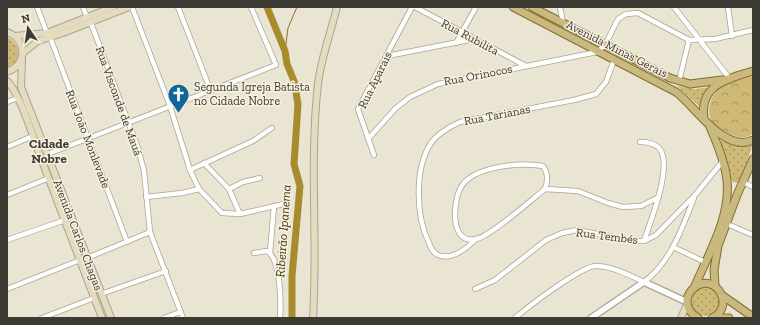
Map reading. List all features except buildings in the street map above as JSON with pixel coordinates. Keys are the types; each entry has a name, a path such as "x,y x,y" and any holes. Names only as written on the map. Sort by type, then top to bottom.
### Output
{"main road":[{"path":"89,20 113,7"},
{"path":"7,31 20,41 23,52 48,35 130,7"},
{"path":"313,318 316,110 318,82 337,7"},
{"name":"Avenida Minas Gerais","path":"513,7 676,92 724,137 738,142 753,140"},
{"name":"Avenida Minas Gerais","path":"532,7 679,82 702,84 730,79"},
{"path":"14,35 48,35"},
{"name":"Avenida Carlos Chagas","path":"23,52 21,88 48,154 110,318"},
{"path":"7,72 18,66 22,60"},
{"path":"681,318 689,294 694,288 722,217 727,195 727,178 703,111 708,94 718,84 753,71"},
{"name":"Avenida Carlos Chagas","path":"7,81 11,84 18,98 102,318"},
{"path":"753,159 715,256 714,270 715,286 723,296 753,317"},
{"path":"694,288 704,284 715,286"},
{"path":"712,318 721,310 724,303 723,296"},
{"path":"687,303 691,313 698,318"},
{"path":"719,318 729,318"}],"street":[{"name":"Rua João Monlevade","path":"38,7 127,242"},
{"name":"Rua Visconde de Mauá","path":"83,7 138,148 144,171 150,232 183,318"},
{"path":"130,7 170,106 190,170 199,189 222,213 240,214 288,203"},
{"path":"178,7 210,89"},
{"path":"48,154 129,123 210,89 276,65 251,7"},
{"name":"Rua Rubilita","path":"413,7 527,66"},
{"name":"Rua Aparais","path":"374,155 358,109 413,7"},
{"path":"456,43 464,33 476,7"},
{"path":"560,7 563,23"},
{"path":"674,7 730,79"},
{"path":"728,7 732,36"},
{"path":"597,52 605,44 618,19 626,14 638,13 689,40 732,36 753,30"},
{"path":"386,56 474,39"},
{"path":"679,82 689,40"},
{"name":"Rua Orinocos","path":"368,139 395,109 410,97 438,84 597,52"},
{"name":"Rua Tarianas","path":"545,189 504,221 476,239 467,248 456,254 439,256 433,252 423,230 420,208 420,185 423,159 431,143 446,129 460,122 574,100 596,94 606,82 614,60"},
{"path":"7,102 18,98"},
{"path":"190,170 253,141 272,128"},
{"path":"7,147 33,136"},
{"path":"640,142 650,143 659,148 663,158 662,186 644,241"},
{"name":"Rua Tembés","path":"475,289 495,280 546,240 562,233 577,230 633,241 644,241 656,236 696,194 722,162"},
{"path":"204,163 229,189 240,214"},
{"path":"476,239 468,240 463,237 460,233 454,212 462,186 471,176 510,165 534,164 543,166 546,170 547,179 545,189 578,191 608,203 623,207 641,206 659,197"},
{"path":"7,195 49,178"},
{"path":"229,189 243,182 260,178"},
{"path":"743,182 753,187"},
{"path":"146,197 182,193 199,189"},
{"path":"591,318 644,282 662,265 673,247 696,194"},
{"path":"274,206 270,253 277,270 280,318"},
{"path":"7,240 65,220"},
{"path":"727,224 753,235"},
{"path":"87,258 150,232"},
{"path":"673,247 705,262"},
{"path":"254,253 263,251 270,253"},
{"path":"7,289 80,260"},
{"path":"515,318 539,298 584,270 596,266 620,271 687,303"},
{"path":"101,294 166,271"},
{"path":"42,318 94,298"},
{"path":"164,318 180,312"}],"green space":[{"path":"7,37 13,41 17,47 18,53 17,61 7,68"},
{"path":"753,76 753,132 750,136 739,137 721,130 710,118 710,102 719,88 723,85"},
{"path":"677,86 695,89 711,87 701,108"},
{"path":"724,140 738,145 750,144 752,146 743,174 737,183 732,181 730,176 720,141"},
{"path":"705,286 716,290 720,301 716,312 705,316 694,312 690,301 694,290"}],"waterway":[{"name":"Ribeirão Ipanema","path":"267,7 285,51 287,64 294,81 298,104 294,164 300,186 292,276 292,318"},
{"path":"285,51 288,28 297,7"}],"place":[{"name":"Segunda Igreja Batista no Cidade Nobre","path":"178,114"}],"district":[{"name":"Cidade Nobre","path":"49,150"}]}
